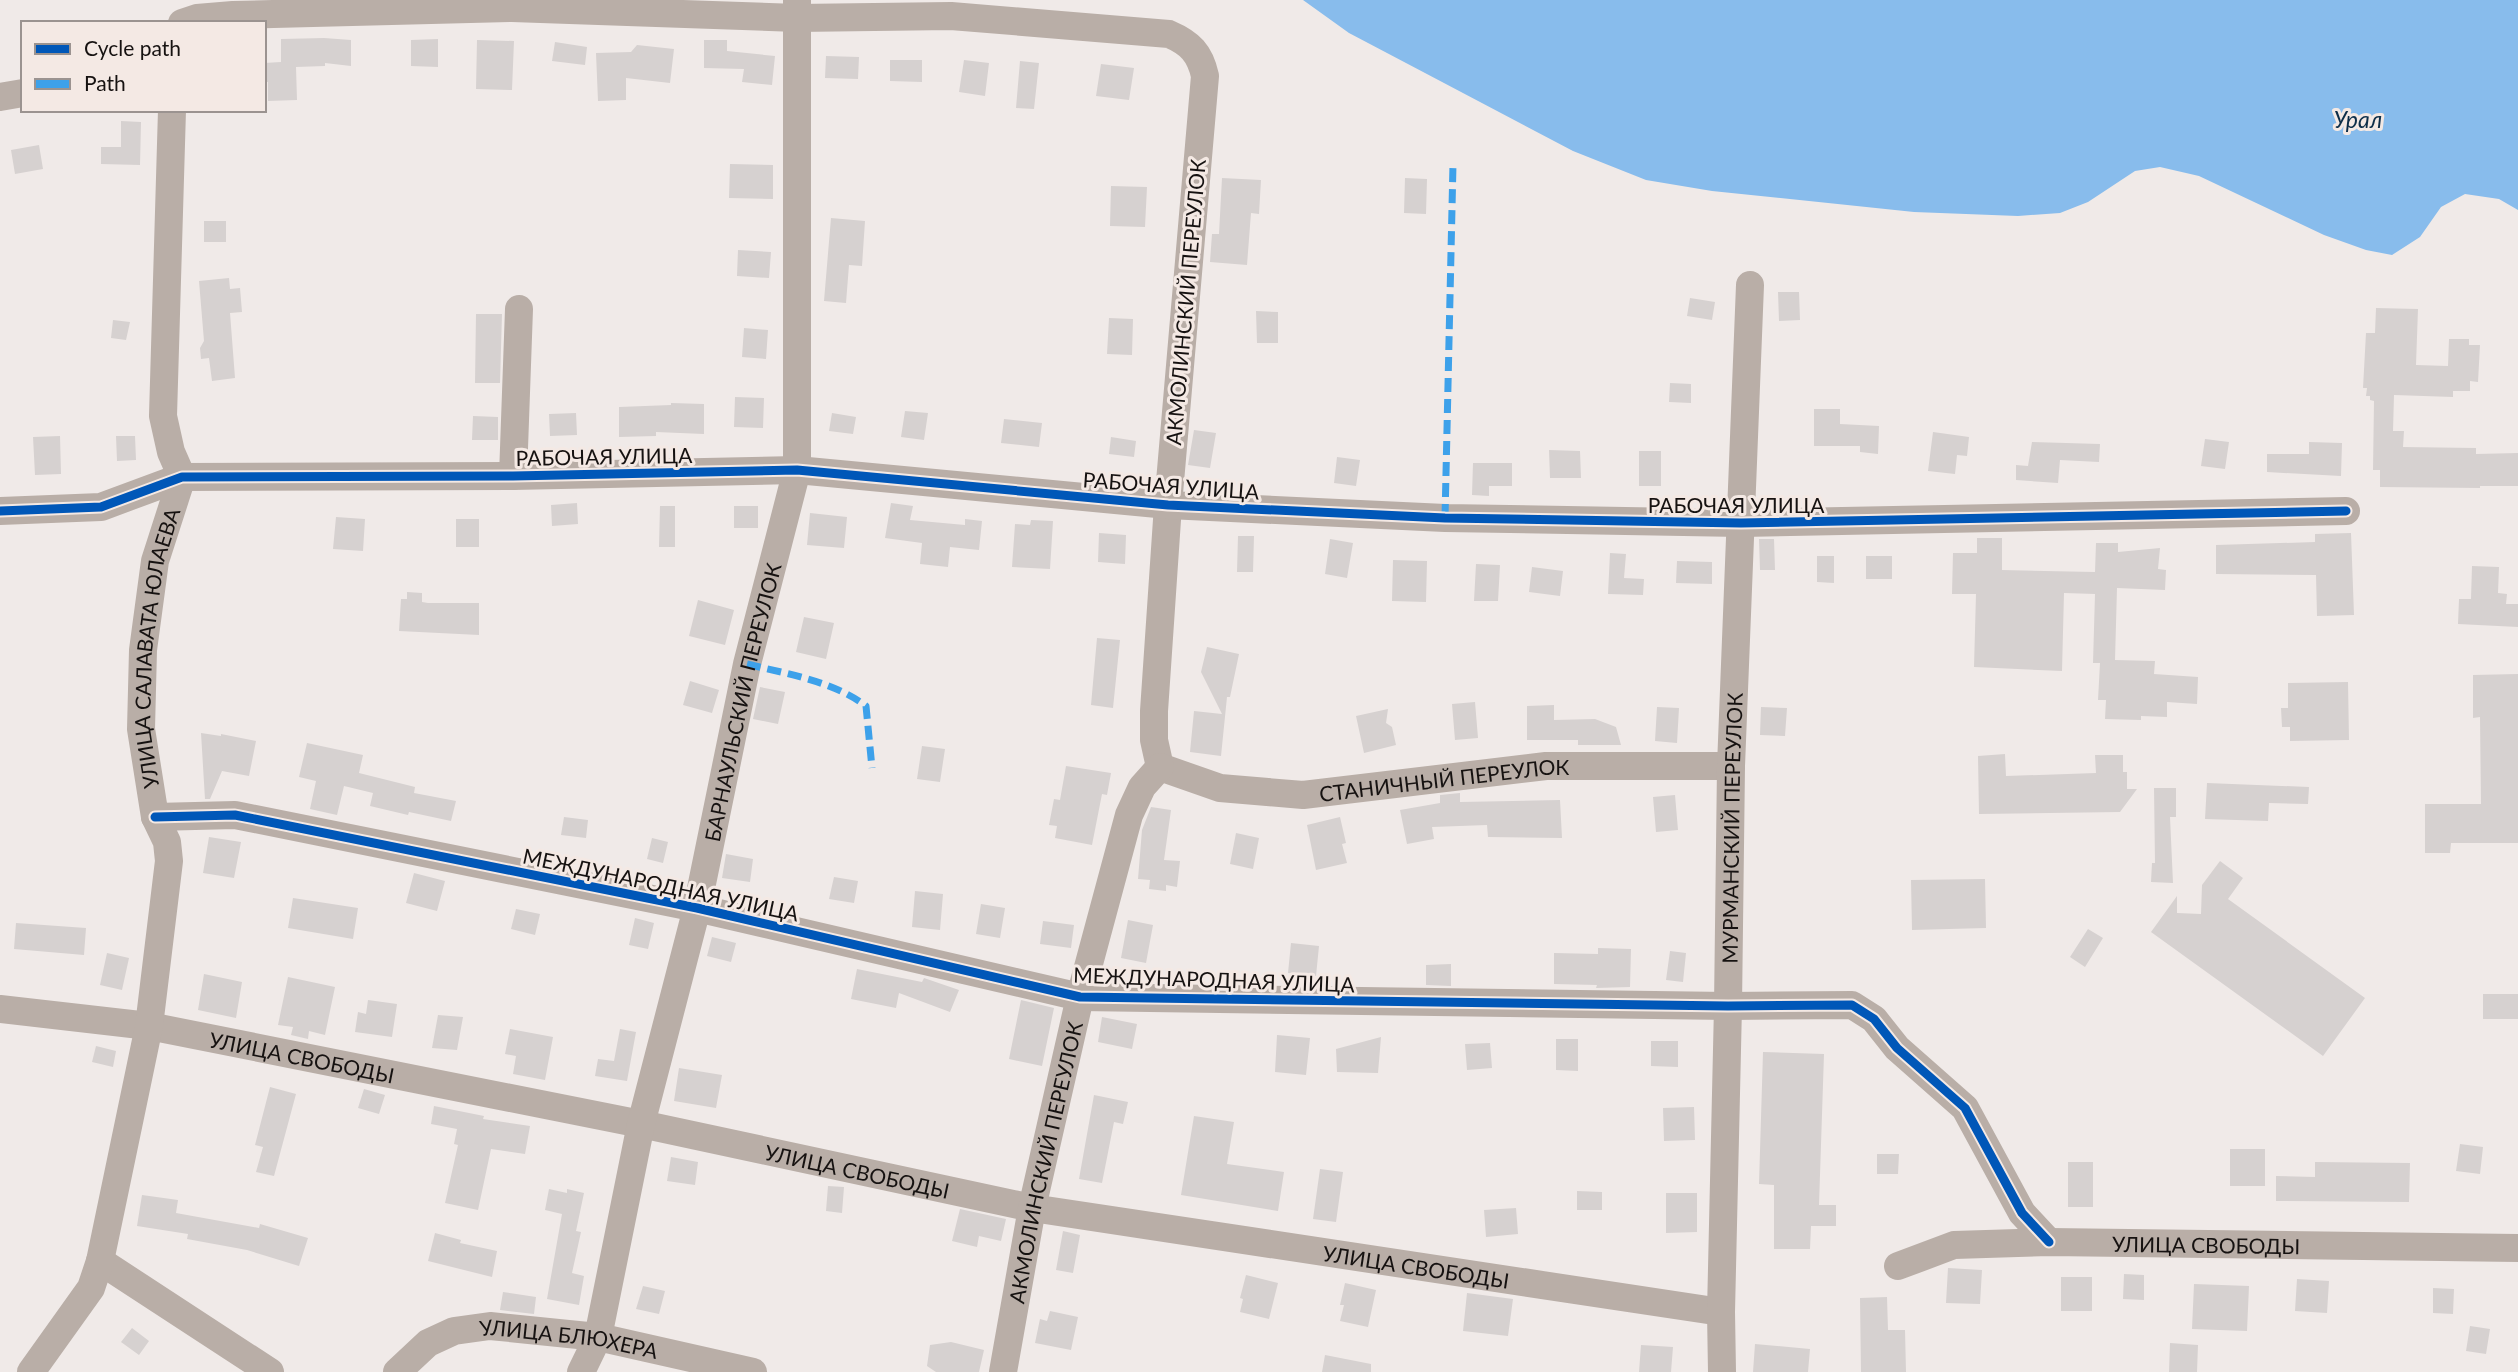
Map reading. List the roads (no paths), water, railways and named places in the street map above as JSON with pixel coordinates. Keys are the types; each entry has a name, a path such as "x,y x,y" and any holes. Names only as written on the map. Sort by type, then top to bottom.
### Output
{"street":[{"path":"190,21 233,15 512,8 797,9"},
{"name":"АКМОЛИНСКИЙ ПЕРЕУЛОК","path":"797,9 951,16 1169,34 1183,40 1195,50 1205,76 1168,505 1154,711 1154,740 1160,767 1142,788 1129,815 1080,997 1032,1208 1003,1372"},
{"name":"БАРНАУЛЬСКИЙ ПЕРЕУЛОК","path":"581,1372 598,1337 641,1124 697,908 747,664 797,470 797,9"},
{"path":"0,97 21,93"},
{"name":"УЛИЦА САЛАВАТА ЮЛАЕВА","path":"31,1372 91,1288 100,1261 149,1026 169,861 167,842 155,817 141,729 143,650 155,561 182,477 171,452 163,416 172,112"},
{"name":"МУРМАНСКИЙ ПЕРЕУЛОК","path":"1722,1372 1731,766 1750,285"},
{"path":"513,475 519,309"},
{"name":"РАБОЧАЯ УЛИЦА","path":"0,511 101,507 182,477 797,470 1168,505 1446,518 1741,523 2346,511"},
{"name":"СТАНИЧНЫЙ ПЕРЕУЛОК","path":"1160,767 1220,788 1303,795 1546,766 1731,766"},
{"name":"МЕЖДУНАРОДНАЯ УЛИЦА","path":"155,817 235,815 697,908 1080,997 1728,1006 1852,1005 1874,1019 1897,1048 1965,1108 2022,1213 2049,1242"},
{"name":"УЛИЦА СВОБОДЫ","path":"0,1009 149,1026 641,1124 1032,1208 1721,1312"},
{"name":"УЛИЦА СВОБОДЫ","path":"1898,1266 1954,1245 2049,1242 2518,1248"},
{"path":"100,1261 270,1372"},
{"name":"УЛИЦА БЛЮХЕРА","path":"397,1372 428,1343 454,1331 490,1325 598,1337 753,1372"}],"water":[{"name":"Урал","path":"1303,0 2518,0 2518,210 2499,199 2465,194 2441,207 2420,237 2392,255 2366,250 2324,235 2199,176 2160,167 2135,171 2088,202 2060,213 2018,216 1914,212 1712,191 1646,180 1573,151 1349,33"}]}
